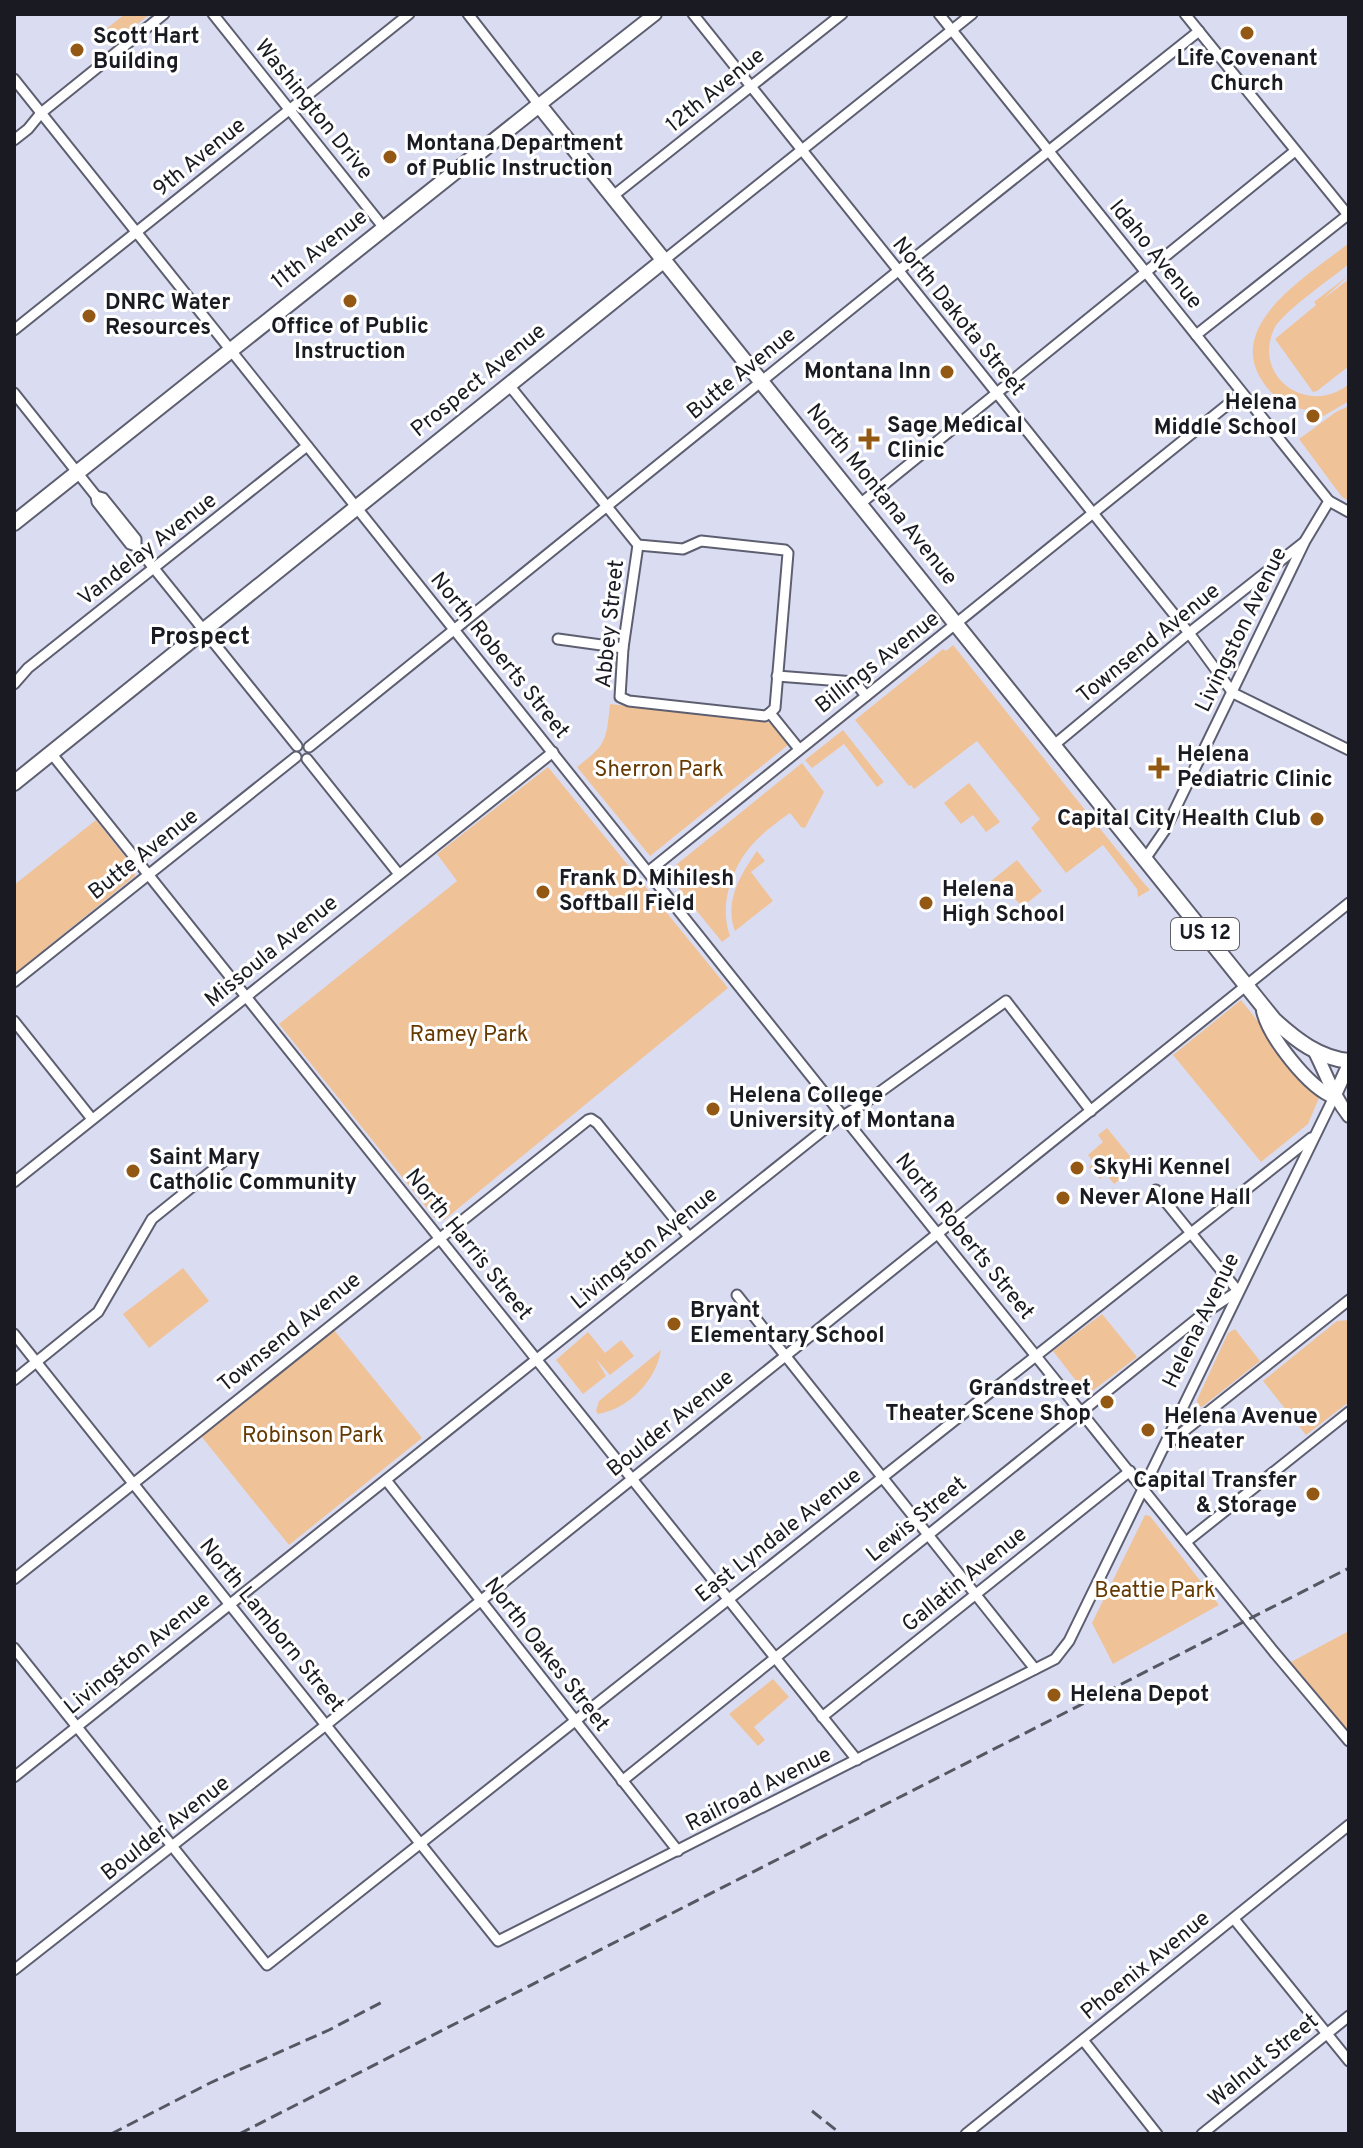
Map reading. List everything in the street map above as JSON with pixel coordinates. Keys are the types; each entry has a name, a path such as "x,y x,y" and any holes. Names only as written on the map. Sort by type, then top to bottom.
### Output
{"highway":[{"name":"North Montana Avenue","path":"539,105 1261,1004 1291,1035 1314,1050 1349,1062"},
{"name":"11th Avenue","path":"14,523 539,105"},
{"name":"Prospect Avenue","path":"14,783 663,261"}],"main road":[{"name":"11th Avenue","path":"539,105 655,14"},
{"name":"North Montana Avenue","path":"1261,1004 1264,1017 1279,1043 1320,1092 1334,1097"},
{"name":"North Montana Avenue","path":"1314,1050 1328,1076 1334,1097 1349,1116"},
{"name":"Helena Avenue","path":"1334,1097 1349,1062"}],"street":[{"path":"14,140 41,113 164,14"},
{"name":"Washington Drive","path":"213,14 384,228"},
{"name":"9th Avenue","path":"14,330 409,14"},
{"name":"North Montana Avenue","path":"468,14 539,105"},
{"name":"North Dakota Street","path":"693,14 1189,633 1233,693 1349,750"},
{"name":"12th Avenue","path":"613,196 842,14"},
{"name":"Idaho Avenue","path":"939,14 1329,501 1349,512"},
{"name":"Prospect Avenue","path":"663,261 972,14"},
{"path":"1185,14 1349,214 1196,335"},
{"name":"Butte Avenue","path":"309,747 1199,31"},
{"name":"North Roberts Street","path":"14,79 842,1115 1349,1741"},
{"path":"860,504 1295,151"},
{"path":"509,385 638,545 683,549 701,541 785,550 789,557 775,708 770,713 799,749"},
{"path":"14,393 96,496 103,498 136,539 136,546 297,746"},
{"name":"Billings Avenue","path":"649,871 1242,393"},
{"name":"Vandelay Avenue","path":"14,684 28,668 307,446"},
{"name":"Livingston Avenue","path":"1145,859 1165,830 1305,541 1329,501"},
{"name":"Townsend Avenue","path":"1054,745 1305,541"},
{"name":"Abbey Street","path":"638,545 623,648 619,692 623,700 765,716 770,713"},
{"path":"558,639 623,648"},
{"path":"777,676 855,682 866,696"},
{"path":"302,758 310,754 309,747 302,744 297,746 294,753 302,758 398,873"},
{"name":"Missoula Avenue","path":"14,1182 553,752"},
{"name":"North Harris Street","path":"51,753 857,1760"},
{"name":"Butte Avenue","path":"14,982 302,758"},
{"name":"Boulder Avenue","path":"15,1966 173,1847 1349,903"},
{"name":"Livingston Avenue","path":"14,1777 842,1115 866,1102 1006,1001 1091,1111"},
{"path":"14,1021 92,1119"},
{"name":"Helena Avenue","path":"1035,1669 1055,1659 1069,1641 1334,1097"},
{"name":"Townsend Avenue","path":"14,1579 584,1122 591,1119 689,1237"},
{"name":"East Lyndale Avenue","path":"173,1847 267,1965 1314,1136"},
{"path":"14,1380 98,1312 152,1219 229,1157"},
{"path":"1156,1190 1238,1291"},
{"name":"Lewis Street","path":"622,1781 1203,1314 1238,1291"},
{"path":"737,1295 1035,1669"},
{"path":"1161,1449 1349,1300"},
{"name":"North Lamborn Street","path":"14,1334 498,1941"},
{"path":"1186,1542 1349,1412"},
{"name":"Gallatin Avenue","path":"822,1717 1130,1471"},
{"name":"North Oakes Street","path":"386,1480 678,1851"},
{"path":"14,1648 173,1847"},
{"name":"Railroad Avenue","path":"498,1941 1035,1669"},
{"name":"Phoenix Avenue","path":"966,2134 1349,1825"},
{"path":"1234,1919 1349,2061"},
{"name":"Walnut Street","path":"1202,2134 1349,2016"},
{"path":"1083,2040 1157,2134"}],"green space":[{"path":"125,14 150,14 111,45 101,33"},
{"path":"1349,243 1349,264 1279,322 1269,347 1271,363 1278,377 1302,394 1317,396 1333,393 1349,384 1349,401 1315,421 1311,411 1282,401 1266,386 1253,358 1255,338 1278,301"},
{"path":"1349,275 1323,299 1349,279 1349,366 1313,392 1275,339 1316,305 1314,302"},
{"path":"1349,406 1349,501 1342,497 1299,439"},
{"path":"953,645 1150,890 1138,897 1137,889 1103,845 1066,873 1031,828 1040,819 977,741 914,789 855,720 943,649 946,651"},
{"name":"Sherron Park","path":"610,704 772,723 788,745 650,856 577,767 600,747"},
{"path":"843,730 884,782 877,787 844,744 812,768 805,760"},
{"path":"802,763 824,792 805,828 790,813 759,837 744,855 729,889 726,913 730,936 722,942 666,873"},
{"name":"Ramey Park","path":"548,767 728,988 444,1220 435,1218 279,1024 457,881 437,854"},
{"path":"969,783 1000,822 986,832 973,815 961,824 944,803"},
{"path":"96,820 134,868 135,876 14,974 14,885"},
{"path":"757,851 765,861 751,872 773,901 735,931 731,910 733,899 740,879"},
{"path":"1017,860 1042,891 1022,907 1007,889 1001,894 991,881"},
{"path":"1241,1000 1319,1098 1308,1124 1261,1162 1173,1055"},
{"path":"1107,1128 1138,1166 1114,1184 1106,1174 1100,1179 1089,1167 1094,1163 1088,1155 1103,1142 1098,1135"},
{"path":"183,1268 209,1301 149,1348 123,1314"},
{"path":"1102,1314 1137,1357 1087,1395 1053,1351"},
{"path":"1349,1320 1349,1402 1306,1435 1263,1381 1337,1321"},
{"path":"1235,1329 1260,1361 1202,1407 1198,1406 1197,1400 1228,1333"},
{"name":"Robinson Park","path":"334,1330 422,1438 289,1545 201,1436"},
{"path":"588,1332 605,1353 621,1340 634,1356 610,1375 596,1359 606,1376 583,1394 556,1360"},
{"path":"661,1350 653,1372 639,1392 620,1406 598,1414 599,1401"},
{"name":"Beattie Park","path":"1145,1515 1150,1516 1219,1605 1113,1664 1092,1623"},
{"path":"1349,1631 1349,1732 1291,1662"},
{"path":"773,1679 789,1697 754,1727 765,1740 758,1746 729,1714"}],"railway":[{"path":"239,2134 1349,1568"},
{"path":"111,2134 210,2083 329,2030 386,2000"},
{"path":"812,2111 841,2134"}],"place":[{"name":"Life Covenant Church","path":"1247,33"},
{"name":"Scott Hart Building","path":"77,50"},
{"name":"Montana Department of Public Instruction","path":"390,157"},
{"name":"Office of Public Instruction","path":"350,301"},
{"name":"DNRC Water Resources","path":"89,316"},
{"name":"Montana Inn","path":"947,372"},
{"name":"Helena Middle School","path":"1313,416"},
{"name":"Sage Medical Clinic","path":"869,439"},
{"name":"Helena Pediatric Clinic","path":"1159,768"},
{"name":"Capital City Health Club","path":"1317,819"},
{"name":"Frank D. Mihilesh Softball Field","path":"543,892"},
{"name":"Helena High School","path":"926,903"},
{"name":"Helena College University of Montana","path":"713,1109"},
{"name":"SkyHi Kennel","path":"1077,1168"},
{"name":"Saint Mary Catholic Community","path":"133,1171"},
{"name":"Never Alone Hall","path":"1063,1198"},
{"name":"Bryant Elementary School","path":"674,1324"},
{"name":"Grandstreet Theater Scene Shop","path":"1107,1402"},
{"name":"Helena Avenue Theater","path":"1148,1430"},
{"name":"Capital Transfer & Storage","path":"1313,1494"},
{"name":"Helena Depot","path":"1054,1695"}],"district":[{"name":"Prospect","path":"200,638"}]}
